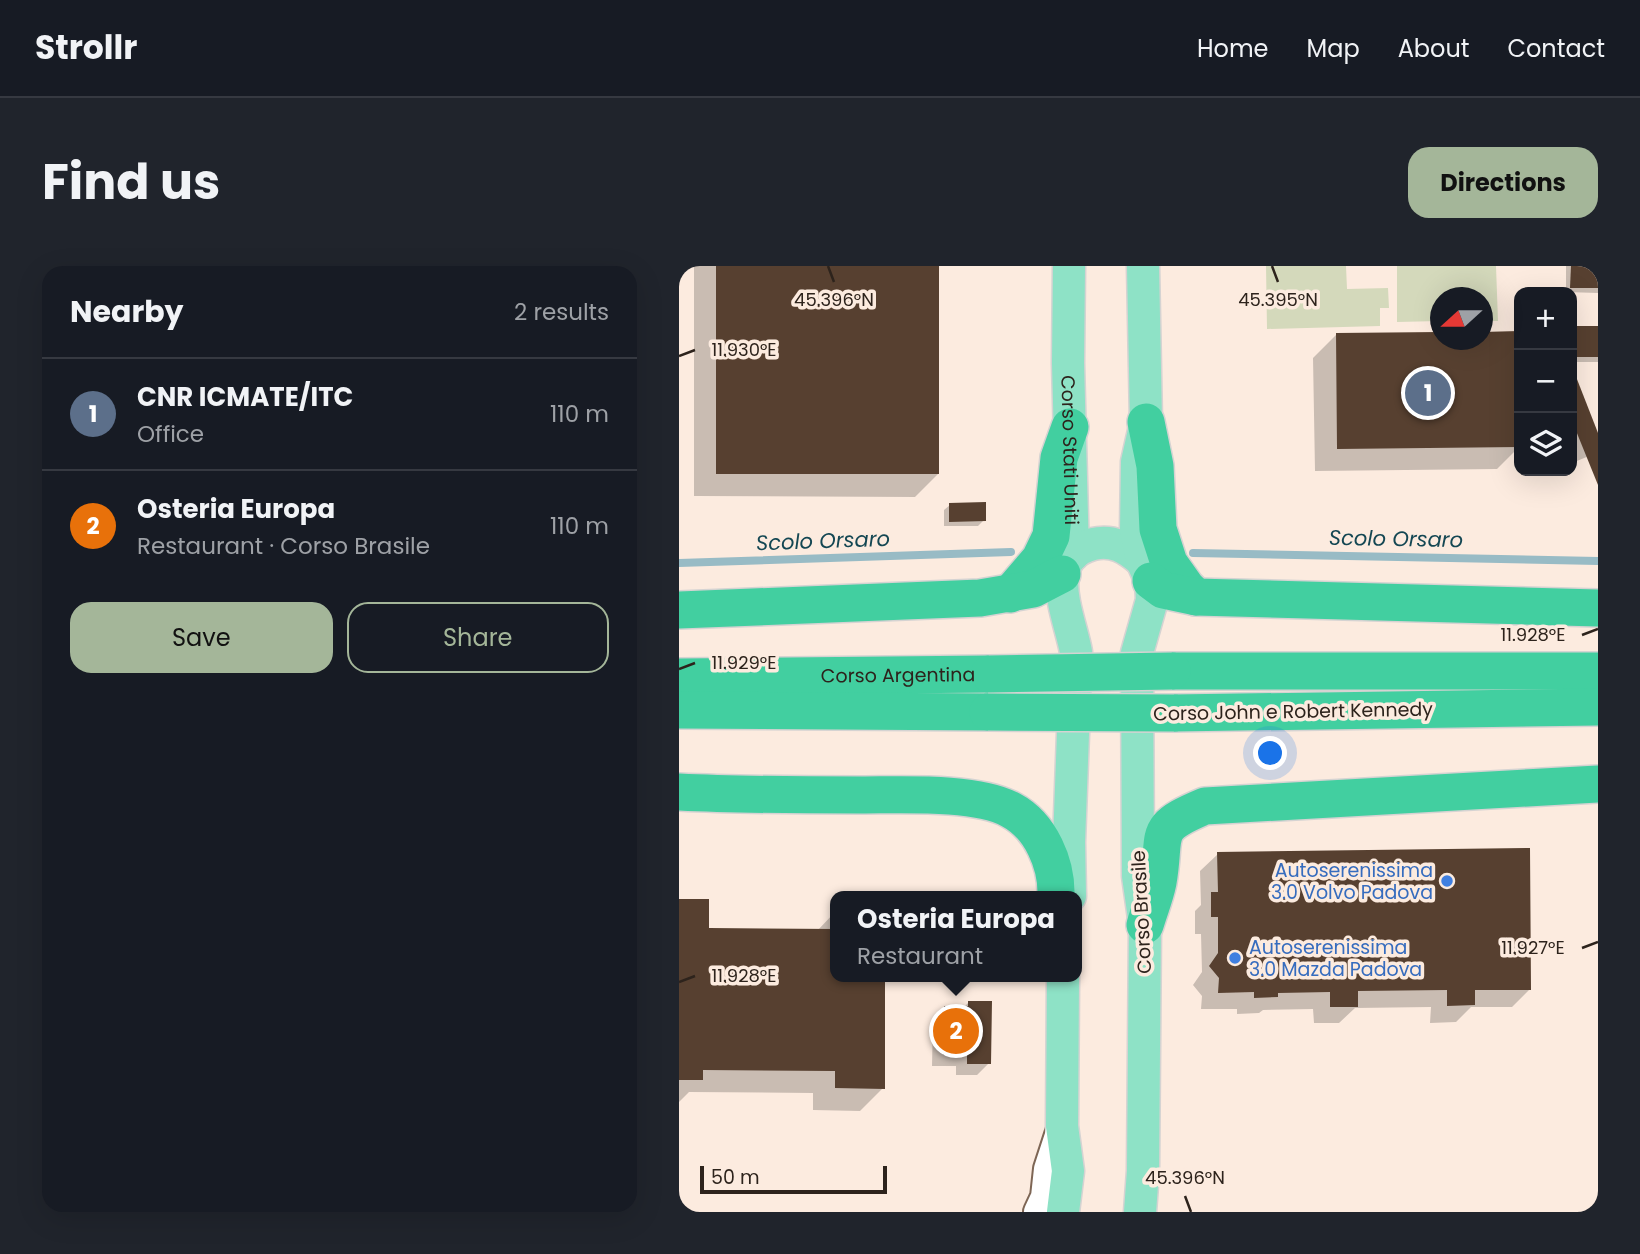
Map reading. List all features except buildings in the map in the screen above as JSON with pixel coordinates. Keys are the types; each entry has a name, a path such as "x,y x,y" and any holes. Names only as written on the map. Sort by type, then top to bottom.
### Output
{"highway":[{"path":"1146,422 1155,466 1158,529 1169,563 1196,597"},
{"path":"1010,594 1041,559 1051,536 1059,458 1070,426"},
{"path":"1146,571 1163,590 1196,597 1598,608"},
{"path":"679,610 980,598 1010,594 1066,579"},
{"name":"Corso John e Robert Kennedy","path":"989,674 1598,671"},
{"name":"Corso Argentina","path":"679,677 989,674"},
{"name":"Corso John e Robert Kennedy","path":"988,712 1174,713 1598,707"},
{"name":"Corso Argentina","path":"679,710 988,712"},
{"path":"1145,925 1158,882 1161,842 1167,828 1177,818 1205,806 1598,784"},
{"path":"679,792 921,796 990,803 1011,810 1042,840 1053,868 1055,891"}],"main road":[{"name":"Corso Stati Uniti","path":"1069,266 1070,426 1066,579 1076,652 1069,842 1070,891"},
{"path":"1143,266 1146,422 1137,462 1136,531 1146,571"},
{"name":"Corso Stati Uniti","path":"1066,579 1084,546 1103,541 1121,545 1146,571"},
{"name":"Corso Brasile","path":"1140,1212 1143,1171 1145,925 1138,876 1137,653 1152,600 1146,571"},
{"path":"1063,982 1062,1126 1068,1171 1063,1212"}],"street":[{"path":"1038,1212 1045,1196 1048,1169 1062,1126"}],"green space":[{"path":"1266,266 1346,266 1347,289 1388,288 1389,308 1380,308 1380,326 1267,329"},
{"path":"1397,266 1496,266 1498,321 1493,321 1493,287 1430,287 1430,321 1397,322"}],"waterway":[{"name":"Scolo Orsaro","path":"679,563 1011,552"},
{"name":"Scolo Orsaro","path":"1193,553 1598,561"}],"place":[{"name":"CNR ICMATE/ITC","path":"1428,393"},
{"name":"Autoserenissima 3.0 Volvo Padova","path":"1447,881"},
{"name":"Autoserenissima 3.0 Mazda Padova","path":"1235,958"},
{"name":"Osteria Europa","path":"956,1031"}]}
